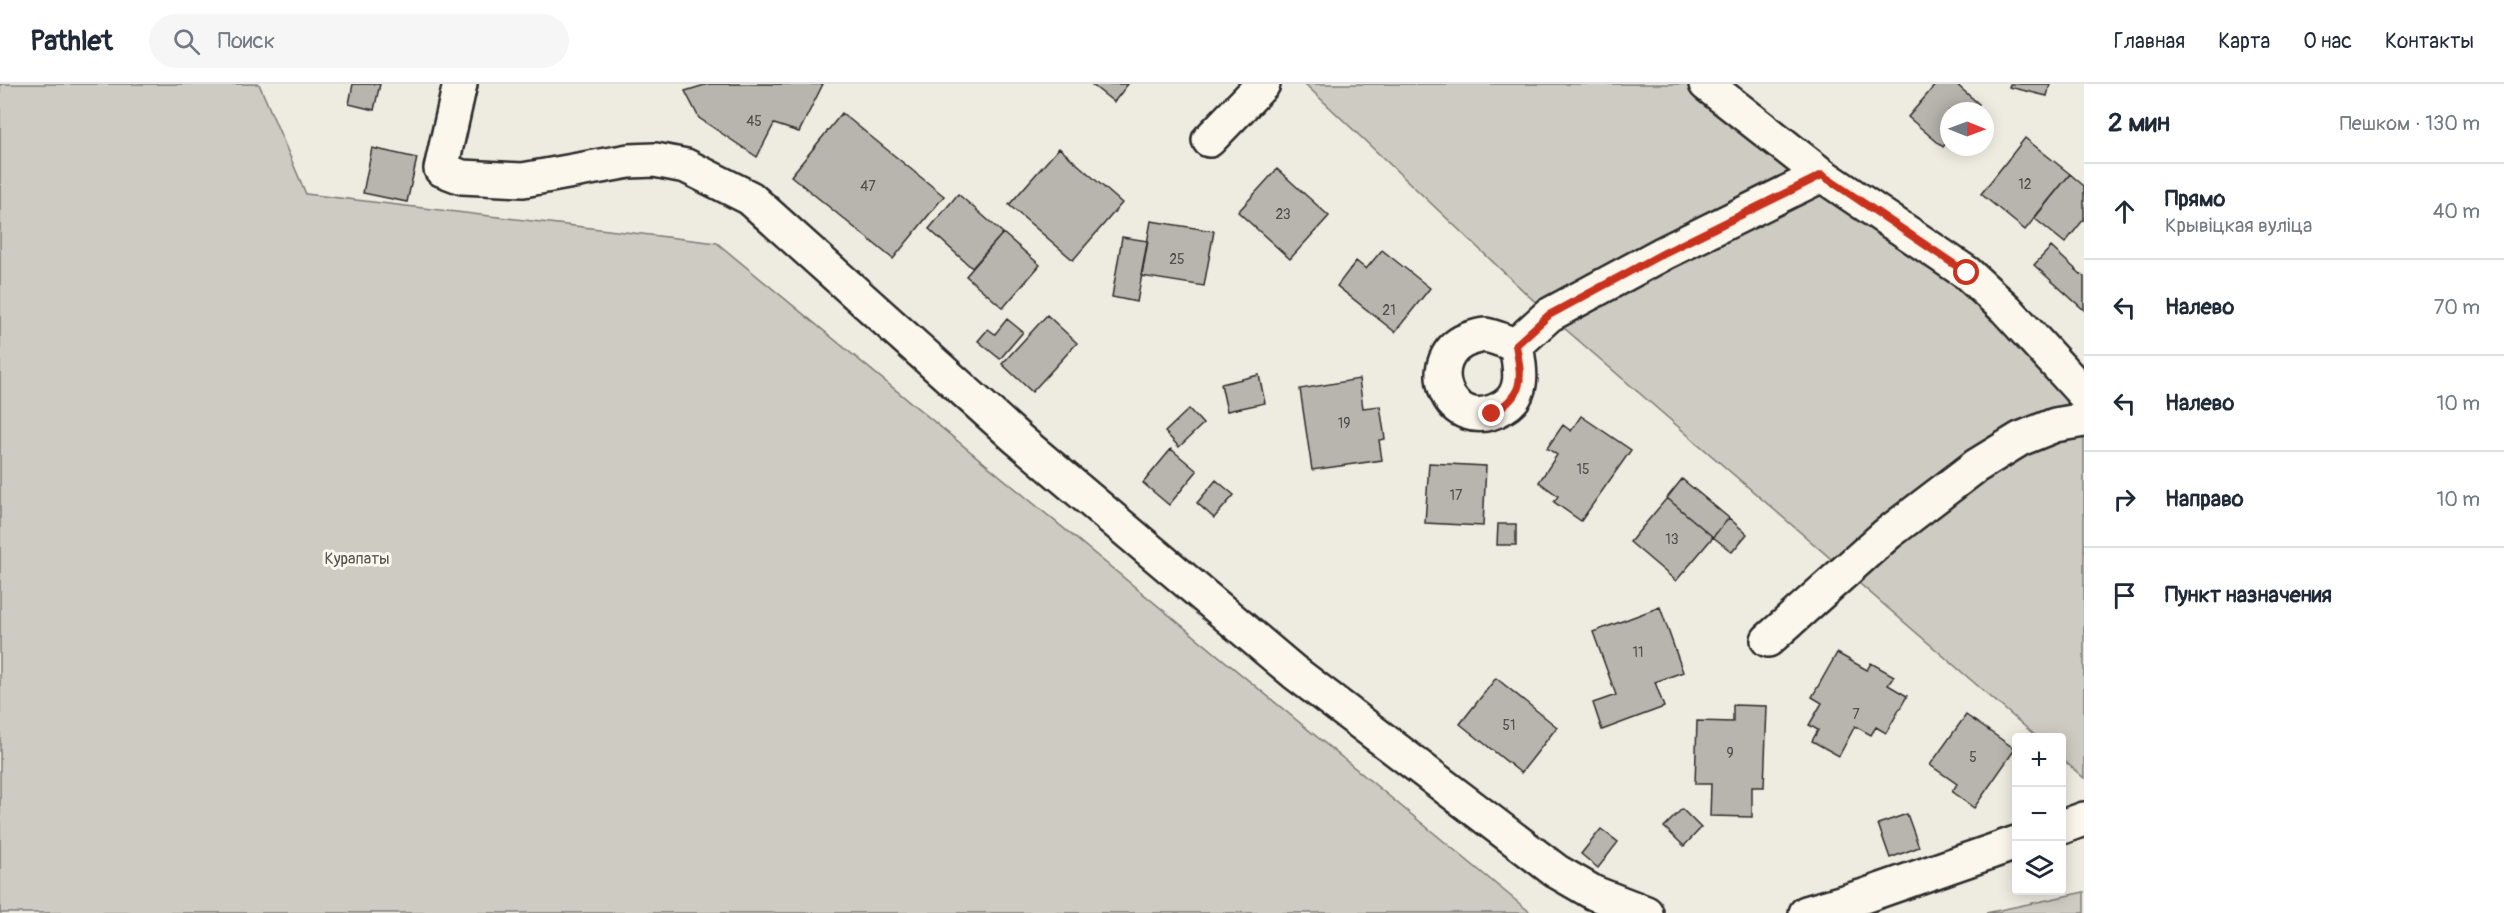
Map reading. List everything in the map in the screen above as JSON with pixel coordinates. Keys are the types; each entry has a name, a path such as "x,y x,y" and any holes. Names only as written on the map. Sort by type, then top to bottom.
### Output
{"street":[{"path":"460,84 441,169 472,178 523,180 629,161 655,160 686,166 750,198 1018,439 1294,672 1557,871 1594,893 1646,913"},
{"path":"1209,140 1263,84"},
{"path":"1706,84 1822,175 1967,273 2006,309 2083,401 2055,425 2020,439 1976,466 1887,534 1768,640"},
{"path":"1516,345 1549,315 1664,253 1822,175"},
{"path":"2066,825 2084,819"},
{"path":"1806,913 1864,897 2012,844"}],"green space":[{"name":"Курапаты","path":"0,84 259,84 306,194 717,243 1531,913 0,913"},
{"path":"1305,84 1706,84 1967,273 2084,398 2084,778 2066,762 2066,733 2032,733 1549,315"},
{"path":"2084,892 2084,913 1986,913"}],"building":[{"path":"353,84 380,84 374,110 349,104"},
{"path":"708,84 823,84 799,132 774,124 757,157 699,118 685,91"},
{"path":"1091,84 1128,84 1114,102"},
{"path":"1936,84 1956,84 1977,102 1940,102 1940,144 1908,117"},
{"path":"2010,84 2050,84 2047,96 2009,87"},
{"path":"842,113 944,196 893,259 791,176"},
{"path":"2025,138 2070,174 2025,230 1981,194"},
{"path":"372,148 417,158 407,202 363,193"},
{"path":"1059,148 1122,203 1073,260 1009,205"},
{"path":"1277,169 1329,216 1290,259 1238,212"},
{"path":"2070,174 2084,186 2084,219 2065,243 2034,218"},
{"path":"958,194 1003,233 972,268 929,229"},
{"path":"1151,221 1214,231 1204,286 1141,276"},
{"path":"1003,233 1040,265 1003,308 966,276"},
{"path":"1122,237 1148,241 1137,302 1112,297"},
{"path":"2051,247 2084,277 2084,310 2034,265"},
{"path":"1382,250 1430,288 1395,332 1337,286 1356,261 1366,269"},
{"path":"1047,315 1077,343 1032,392 1002,364"},
{"path":"1007,319 1023,332 1000,359 978,341 988,329 995,334"},
{"path":"1259,375 1265,403 1227,411 1221,384"},
{"path":"1359,379 1363,408 1380,406 1385,439 1379,440 1382,460 1312,470 1300,389"},
{"path":"1189,409 1203,424 1179,447 1165,432"},
{"path":"1581,416 1631,450 1581,521 1554,502 1558,496 1539,482 1557,455 1547,448 1563,425 1571,431"},
{"path":"1171,449 1197,471 1169,505 1143,483"},
{"path":"1429,463 1486,466 1483,526 1425,523"},
{"path":"1682,479 1729,518 1713,537 1667,498"},
{"path":"1216,480 1234,495 1214,518 1197,503"},
{"path":"1667,498 1713,537 1676,581 1630,542"},
{"path":"1729,518 1747,534 1732,552 1713,537"},
{"path":"1498,524 1516,524 1516,545 1497,545"},
{"path":"1660,607 1683,672 1655,682 1664,707 1602,730 1593,703 1616,695 1593,632"},
{"path":"1837,653 1867,670 1871,663 1894,676 1888,685 1907,696 1886,733 1876,727 1871,735 1855,726 1839,756 1812,741 1818,730 1809,725 1822,703 1812,697"},
{"path":"1496,678 1557,727 1521,773 1460,724"},
{"path":"1733,705 1767,706 1764,787 1752,787 1752,817 1710,816 1711,784 1695,784 1697,721 1733,722"},
{"path":"1966,715 2012,747 2012,753 1974,808 1952,792 1957,784 1930,765"},
{"path":"1682,809 1701,828 1684,846 1664,827"},
{"path":"1907,814 1919,847 1890,858 1878,824"},
{"path":"1601,829 1618,842 1598,868 1581,854"}],"route":[{"path":"1492,414 1511,402 1522,377 1516,345 1549,315 1664,253 1735,220 1784,192 1822,175 1967,273"}]}
